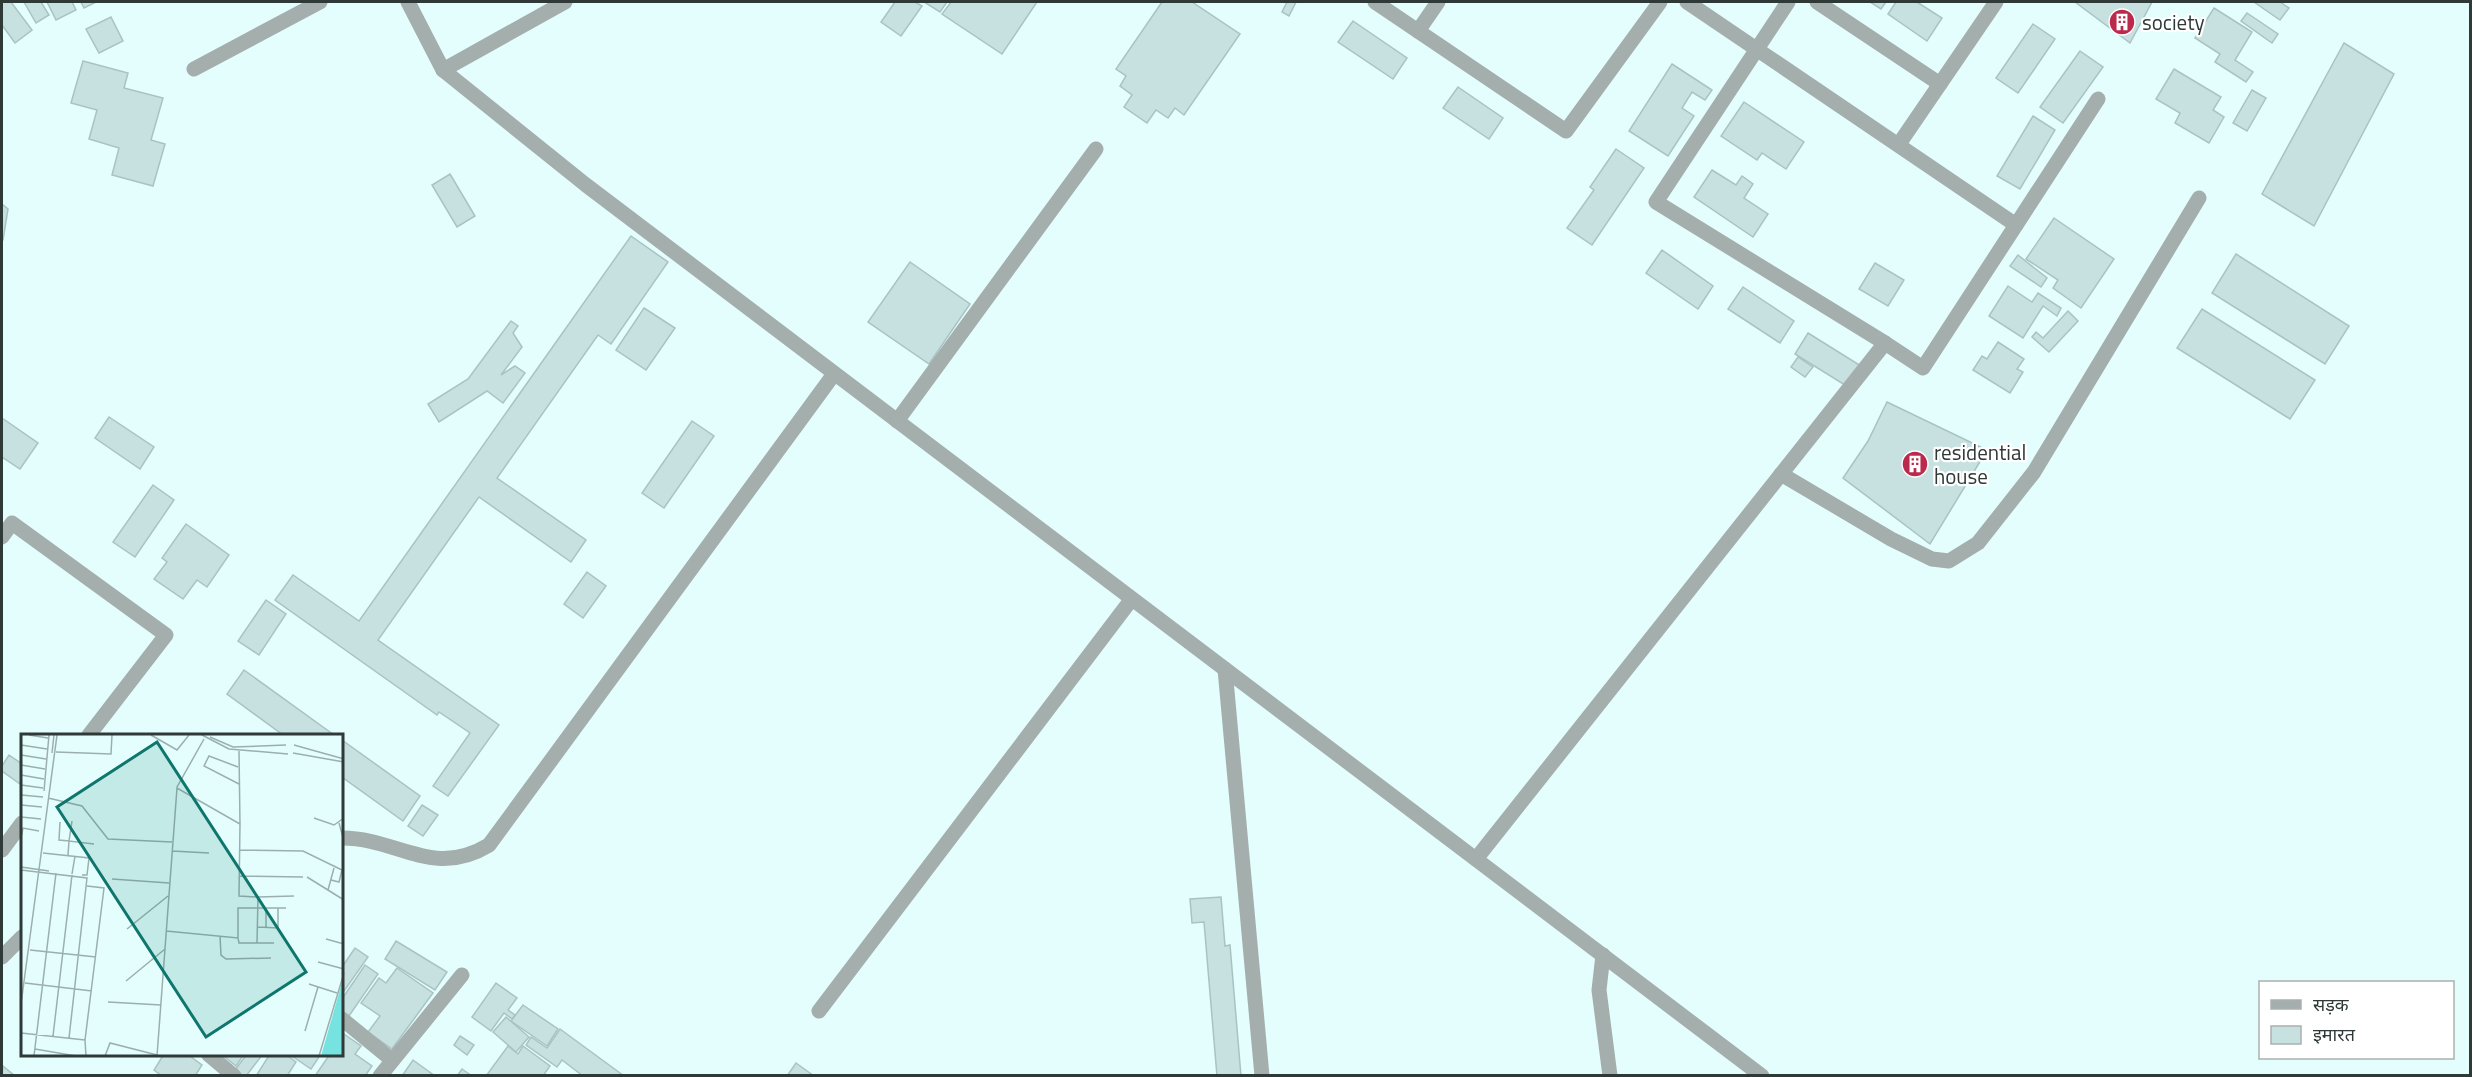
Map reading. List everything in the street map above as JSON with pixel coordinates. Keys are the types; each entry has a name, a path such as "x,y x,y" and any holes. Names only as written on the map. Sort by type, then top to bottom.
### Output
{"street":[{"path":"194,69 320,2"},
{"path":"408,2 443,70 586,186 1762,1076"},
{"path":"443,70 565,2"},
{"path":"1375,2 1566,131 1660,2"},
{"path":"1418,31 1438,2"},
{"path":"1687,2 2016,225"},
{"path":"1788,2 1656,202 1923,368 2098,99"},
{"path":"1817,2 1940,84"},
{"path":"1899,144 1996,2"},
{"path":"897,421 1096,148"},
{"path":"1781,474 1891,539 1932,559 1949,561 1978,543 2034,472 2199,198"},
{"path":"1476,859 1885,343"},
{"path":"344,838 371,842 441,859 466,857 489,845 834,374"},
{"path":"2,537 7,520 166,635 91,734"},
{"path":"819,1011 1131,600"},
{"path":"1225,669 1262,1076"},
{"path":"2,850 21,824"},
{"path":"2,957 21,938"},
{"path":"1603,955 1599,990 1610,1076"},
{"path":"380,1076 462,975"},
{"path":"344,1021 392,1060"},
{"path":"210,1056 234,1076"}],"building":[{"path":"2,2 11,2 32,30 15,43 2,25"},
{"path":"24,2 41,2 49,15 36,23"},
{"path":"47,2 72,2 76,10 56,20"},
{"path":"81,2 96,2 84,8"},
{"path":"895,2 915,2 922,6 901,36 881,22"},
{"path":"924,2 947,2 940,12"},
{"path":"951,2 1037,2 1002,54 942,14"},
{"path":"1162,2 1192,2 1240,34 1184,115 1175,108 1168,118 1156,110 1147,123 1124,107 1132,95 1120,86 1126,76 1116,69"},
{"path":"1287,2 1296,2 1289,16 1282,12"},
{"path":"1870,2 1886,2 1881,9"},
{"path":"1896,2 1917,2 1942,18 1927,41 1888,14"},
{"name":"society","path":"2075,2 2152,2 2130,43"},
{"path":"2254,2 2280,2 2289,8 2280,20"},
{"path":"2214,8 2252,32 2235,60 2253,72 2246,82 2215,62 2220,54 2195,38"},
{"path":"2247,13 2278,34 2272,43 2241,21"},
{"path":"111,17 123,41 99,53 86,29"},
{"path":"1353,21 1407,58 1393,79 1338,42"},
{"path":"2033,24 2055,39 2018,93 1996,78"},
{"path":"2344,43 2394,74 2314,226 2262,194"},
{"path":"2080,51 2103,67 2063,123 2040,107"},
{"path":"83,61 128,73 124,88 163,98 151,140 165,144 153,186 112,175 119,148 89,139 97,110 71,103"},
{"path":"1672,64 1712,90 1705,100 1692,92 1682,108 1694,116 1668,156 1629,131"},
{"path":"2174,69 2221,97 2213,110 2224,117 2209,143 2175,123 2180,113 2156,99"},
{"path":"1458,87 1503,118 1489,139 1443,108"},
{"path":"2252,90 2266,98 2247,131 2233,123"},
{"path":"1744,102 1804,142 1786,169 1762,153 1757,160 1721,136"},
{"path":"2033,116 2055,130 2020,189 1997,176"},
{"path":"1616,149 1644,168 1592,245 1567,228 1594,190 1590,187"},
{"path":"1712,170 1736,185 1742,176 1753,184 1744,198 1768,214 1753,237 1694,197"},
{"path":"450,174 475,216 457,227 432,185"},
{"path":"2,204 8,209 3,240 2,240"},
{"path":"2054,218 2114,259 2081,308 2053,288 2058,280 2026,259"},
{"path":"631,236 668,262 611,344 598,335 497,478 586,540 571,562 479,497 378,640 499,725 448,796 433,786 470,733 439,712 437,715 275,600 293,575 359,621"},
{"path":"1662,250 1713,286 1698,309 1646,273"},
{"path":"2236,254 2349,326 2325,364 2212,293"},
{"path":"2018,255 2047,278 2041,287 2010,266"},
{"path":"910,262 970,304 929,364 868,322"},
{"path":"1875,263 1904,280 1888,306 1859,289"},
{"path":"2008,286 2032,302 2038,293 2061,308 2057,316 2043,306 2023,338 1989,316"},
{"path":"1743,287 1794,321 1780,343 1728,309"},
{"path":"644,308 675,328 646,370 616,350"},
{"path":"2202,309 2315,380 2290,419 2177,348"},
{"path":"2068,311 2078,321 2049,352 2032,337 2036,332 2043,338"},
{"path":"511,321 518,326 513,333 522,347 501,375 515,366 525,373 503,403 487,391 439,422 428,404 468,379"},
{"path":"1808,333 1861,366 1848,387 1795,354"},
{"path":"1998,342 2024,359 2017,369 2023,372 2010,393 1973,370 1982,356 1987,359"},
{"path":"1798,357 1813,367 1805,377 1791,367"},
{"name":"residential house","path":"1887,402 1987,450 1930,544 1843,478 1868,441"},
{"path":"109,417 154,447 140,469 95,438"},
{"path":"2,418 38,443 20,469 2,457"},
{"path":"692,421 714,436 664,508 642,493"},
{"path":"153,485 174,500 135,557 113,542"},
{"path":"186,524 229,555 207,587 197,580 183,599 154,579 167,562 162,558"},
{"path":"587,572 606,586 583,618 564,604"},
{"path":"266,600 286,614 259,655 238,641"},
{"path":"244,670 333,734 282,734 227,694"},
{"path":"344,741 420,796 403,821 344,778"},
{"path":"9,755 21,763 20,784 2,771 2,766"},
{"path":"422,805 438,815 423,836 408,826"},
{"path":"1221,897 1225,946 1230,945 1241,1076 1217,1076 1204,922 1192,923 1190,899"},
{"path":"396,941 447,972 435,990 385,959"},
{"path":"355,948 368,957 344,991 344,964"},
{"path":"365,965 378,974 349,1016 344,1012 344,996"},
{"path":"397,968 433,993 392,1049 368,1032 380,1016 361,1003 379,978 386,983"},
{"path":"496,983 517,998 508,1010 515,1015 512,1019 504,1013 491,1031 472,1017"},
{"path":"523,1005 558,1029 547,1046 511,1021"},
{"path":"506,1017 529,1037 516,1052 493,1032"},
{"path":"560,1029 624,1076 583,1076 562,1060 557,1067 526,1045 531,1037 547,1048"},
{"path":"344,1034 361,1046 355,1054 372,1066 365,1076 315,1076 329,1056 344,1056"},
{"path":"460,1036 474,1045 467,1055 454,1045"},
{"path":"508,1046 518,1054 523,1046 550,1066 543,1076 486,1076"},
{"path":"163,1056 190,1056 202,1065 195,1076 162,1076 154,1070"},
{"path":"224,1056 243,1056 236,1066"},
{"path":"246,1056 261,1056 246,1076 242,1076 235,1070"},
{"path":"269,1056 288,1056 296,1062 287,1076 256,1076"},
{"path":"292,1056 320,1056 311,1069"},
{"path":"413,1060 435,1076 402,1076"},
{"path":"796,1063 814,1076 787,1076"},
{"path":"3,1066 15,1076 2,1076"},
{"path":"462,1069 472,1076 457,1076"}],"place":[{"name":"society","path":"2122,22"},
{"name":"residential house","path":"1915,464"}]}
